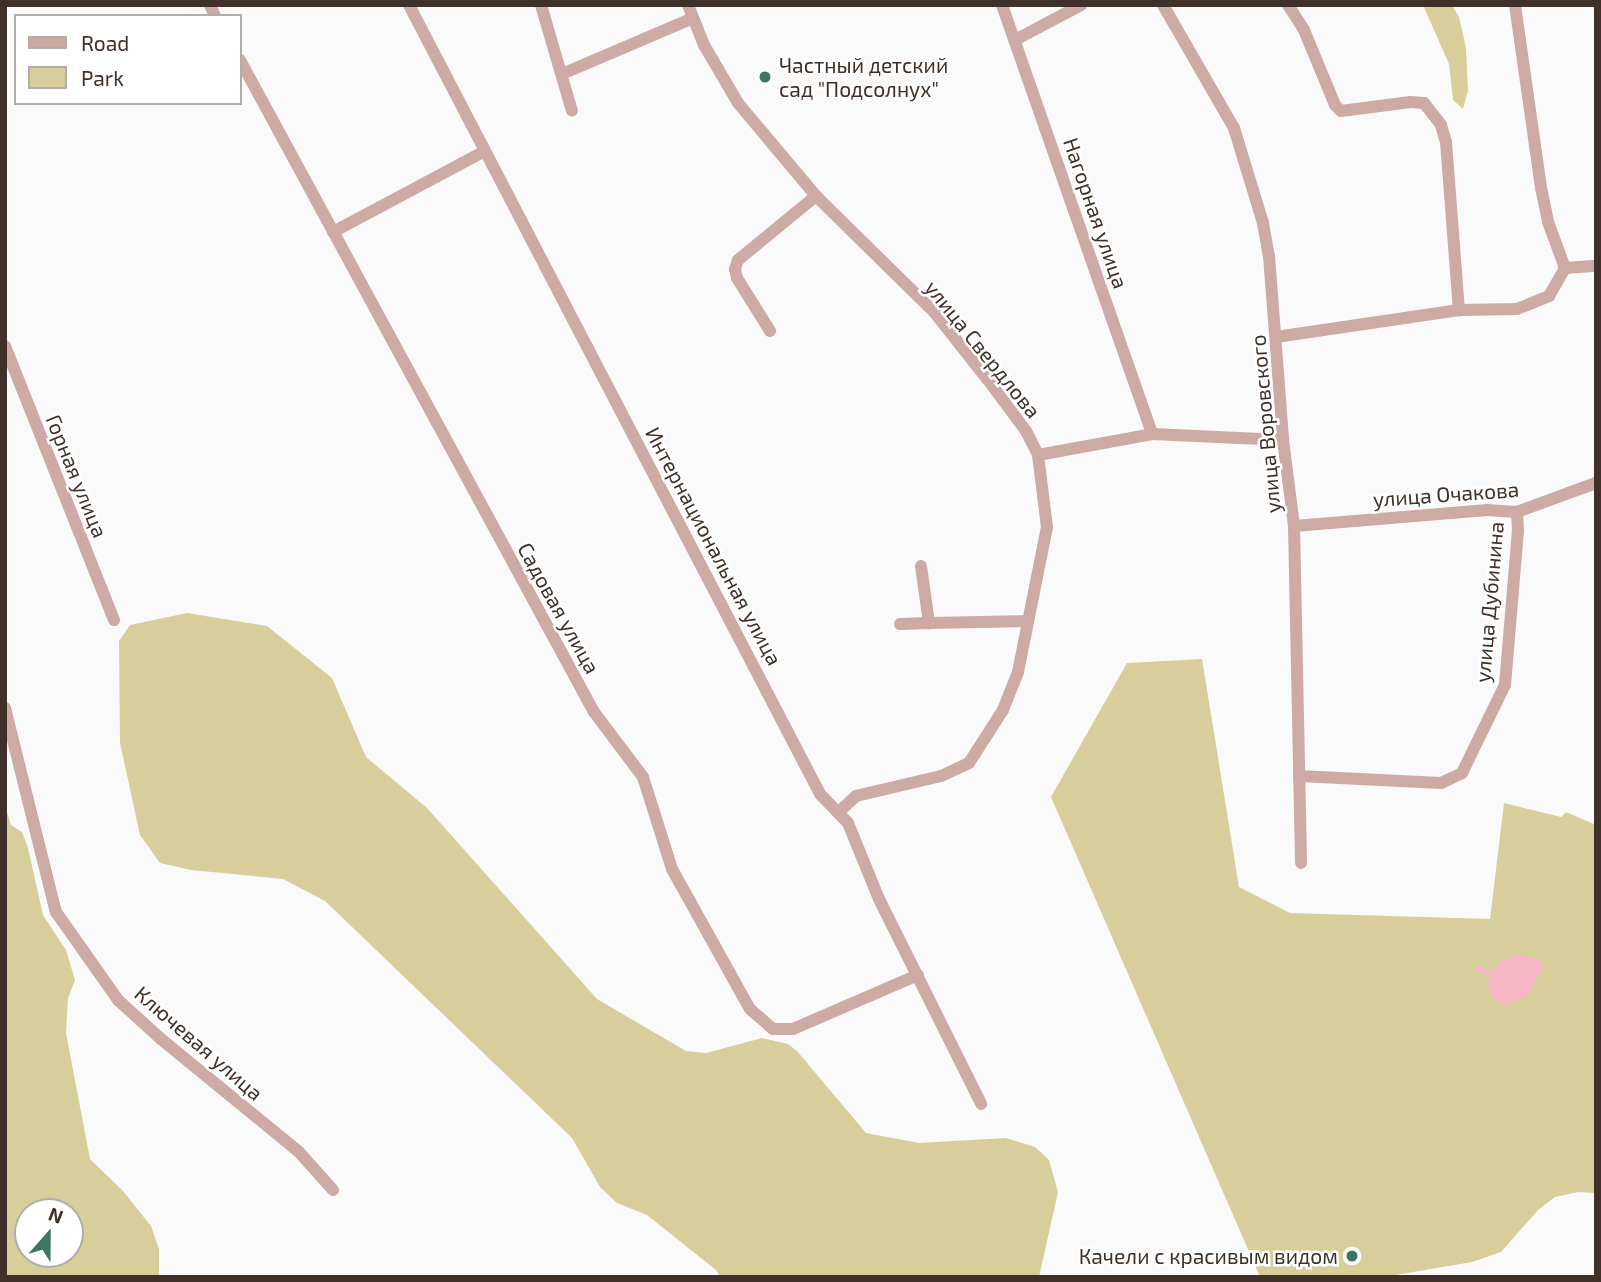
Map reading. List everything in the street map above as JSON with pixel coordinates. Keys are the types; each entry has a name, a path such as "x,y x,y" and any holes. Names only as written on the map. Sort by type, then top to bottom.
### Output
{"street":[{"name":"Интернациональная улица","path":"409,5 483,152 700,558 820,794 848,823 878,899 981,1104"},
{"path":"541,5 572,111"},
{"name":"улица Свердлова","path":"688,5 738,103 816,196 935,313 1026,431 1038,455 1046,527 1013,687 989,735 969,763 941,776 856,796 839,812"},
{"name":"Нагорная улица","path":"1002,5 1152,434"},
{"path":"1015,40 1081,5"},
{"name":"улица Воровского","path":"1163,5 1213,88 1239,142 1267,245 1283,440 1294,526 1301,863"},
{"path":"1288,5 1304,30 1335,105 1341,111 1410,102 1424,103 1441,125 1446,142 1459,310"},
{"path":"1515,5 1541,188 1548,222 1566,268"},
{"path":"562,74 693,18"},
{"name":"Садовая улица","path":"242,64 594,712 643,777 672,869 750,1009 773,1029 793,1029 918,975"},
{"path":"333,232 483,152"},
{"path":"770,331 737,278 735,269 738,260 816,196"},
{"path":"1566,268 1596,266"},
{"path":"1276,337 1459,310 1503,311 1537,303 1549,296 1566,268"},
{"name":"Горная улица","path":"5,346 114,620"},
{"path":"1038,455 1152,434 1283,440"},
{"name":"улица Очакова","path":"1294,526 1487,510 1517,512 1596,483"},
{"name":"улица Дубинина","path":"1299,776 1441,783 1462,774 1505,685 1518,531 1517,512"},
{"path":"921,566 929,622"},
{"path":"900,624 1028,621"},
{"name":"Ключевая улица","path":"5,708 56,912 118,1000 162,1040 299,1152 333,1190"}],"green space":[{"path":"1423,5 1452,5 1459,17 1466,48 1468,91 1463,109 1453,100 1449,64"},
{"path":"187,613 267,626 332,678 366,757 427,808 597,999 686,1051 706,1053 762,1038 788,1044 797,1051 866,1133 919,1143 1006,1138 1035,1147 1049,1160 1058,1192 1039,1277 720,1277 716,1270 647,1215 617,1203 600,1187 572,1138 325,901 283,879 191,870 160,863 140,835 120,743 119,641 130,625"},
{"path":"1202,659 1239,887 1290,913 1490,919 1504,803 1561,817 1566,812 1596,825 1596,1193 1578,1192 1555,1197 1538,1210 1501,1252 1472,1262 1384,1277 1260,1277 1051,797 1127,663"},
{"path":"5,806 11,825 22,832 43,915 66,950 75,980 68,998 66,1033 90,1159 123,1191 151,1226 159,1249 159,1277 5,1277"}],"shaded area":[{"path":"1515,955 1538,958 1543,966 1528,996 1507,1005 1494,999 1486,985 1500,961"}],"waterway":[{"path":"1478,968 1491,974"}],"place":[{"name":"Частный детский сад \"Подсолнух\"","path":"765,77"},
{"name":"Качели с красивым видом","path":"1352,1256"}]}
